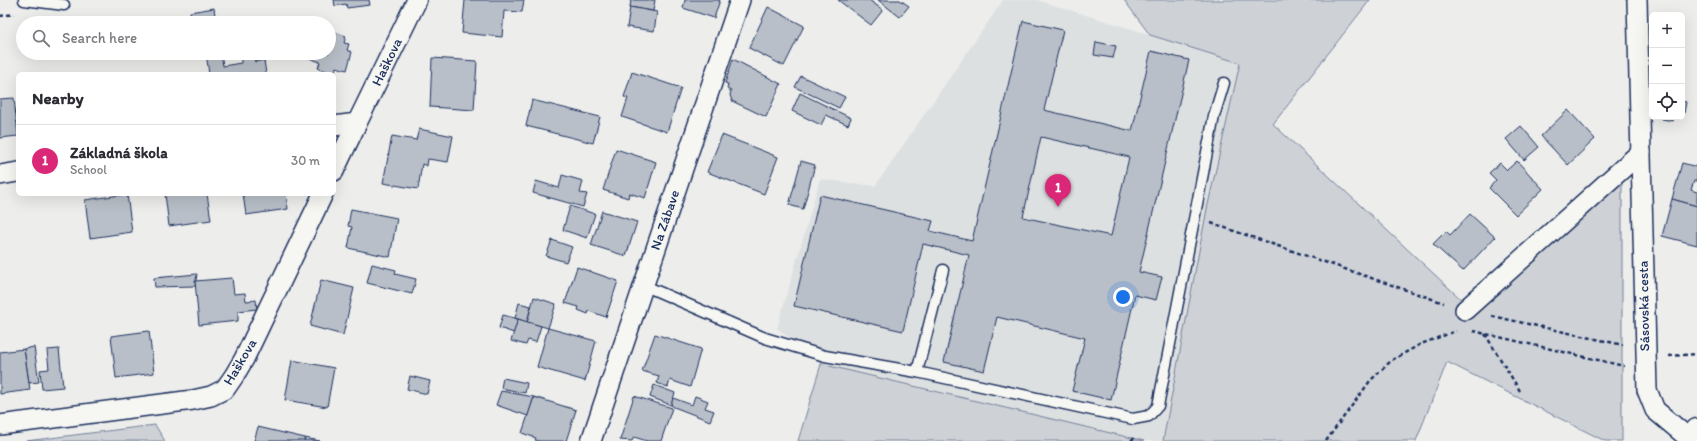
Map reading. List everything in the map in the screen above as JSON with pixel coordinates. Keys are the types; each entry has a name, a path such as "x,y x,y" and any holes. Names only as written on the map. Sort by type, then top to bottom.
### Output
{"street":[{"name":"Haškova","path":"336,167 417,0"},
{"name":"Na Zábave","path":"591,441 642,285 740,0"},
{"name":"Sásovská cesta","path":"1637,0 1647,390 1655,410 1692,441"},
{"path":"336,126 357,123"},
{"path":"1465,310 1641,152"},
{"path":"0,174 16,172"},
{"name":"Haškova","path":"0,425 193,400 211,396 225,389 244,360 322,196"},
{"path":"1692,441 1697,430"}],"lane":[{"path":"24,0 64,5"},
{"path":"642,285 765,338 825,356 917,372 1133,419 1149,416 1158,406 1214,116 1224,84"},
{"path":"917,372 943,270"}],"path":[{"path":"1224,227 1465,310 1628,346"},
{"path":"1326,441 1370,381 1392,360 1421,344 1450,331 1460,330"},
{"path":"1471,331 1628,367"},
{"path":"1485,334 1520,391"},
{"path":"1665,356 1697,354"}],"shaded area":[{"path":"1003,0 1037,0 1240,62 1207,210 1163,441 1144,441 821,364 777,328 820,179 875,186"},
{"path":"1124,0 1370,0 1273,124 1464,302 1481,307 1622,183 1622,441 1605,441 1447,362 1416,441 1163,441 1207,209 1240,63 1150,35"},
{"path":"821,364 1144,441 798,441"},
{"path":"155,425 165,441 26,441"}],"building":[{"path":"334,0 369,0 370,5 347,8 346,4 335,6"},
{"path":"465,0 524,0 522,12 504,11 502,37 462,33"},
{"path":"631,0 655,0 653,11 630,7"},
{"path":"685,0 720,0 714,18 683,8"},
{"path":"838,0 869,0 883,10 871,25"},
{"path":"878,0 900,0 909,6 900,17"},
{"path":"630,7 657,12 654,31 627,27"},
{"path":"768,7 804,26 784,66 749,48"},
{"path":"214,8 215,16 191,16 190,12"},
{"path":"1023,21 1063,30 1044,110 1132,131 1151,51 1189,60 1139,272 1162,277 1156,300 1135,295 1111,400 1072,391 1085,338 997,317 984,371 944,362 969,255 923,244 903,331 794,306 820,195 933,221 930,231 972,241","holes":["1041,137 1129,157 1111,236 1023,217"]},
{"path":"336,32 346,36 344,43 349,44 347,50 352,52 347,70 336,67 335,72 329,72 318,68 320,62 314,60 336,60"},
{"path":"1096,42 1116,46 1113,58 1094,55"},
{"path":"432,58 477,61 474,110 430,107"},
{"path":"733,59 781,84 766,117 732,101 730,95 731,91 727,89 728,84 725,83"},
{"path":"207,60 222,60 223,66 241,63 241,60 255,60 255,62 264,60 266,72 209,72"},
{"path":"632,72 681,88 667,132 622,117 628,98 624,97"},
{"path":"801,76 845,97 839,108 795,87"},
{"path":"800,93 851,118 848,125 826,115 821,125 792,111"},
{"path":"14,98 16,136 0,138 0,99"},
{"path":"532,100 600,117 593,143 526,126"},
{"path":"1568,110 1595,139 1568,165 1541,136"},
{"path":"1521,126 1539,147 1524,160 1506,139"},
{"path":"419,129 453,136 448,162 428,159 427,166 422,164 418,189 383,183 392,136 416,140"},
{"path":"722,135 778,157 764,194 707,172"},
{"path":"616,149 656,162 645,198 629,193 628,198 603,190"},
{"path":"801,161 815,165 803,209 789,205"},
{"path":"1517,161 1543,189 1516,215 1489,188 1496,180 1489,173 1500,163 1507,170"},
{"path":"1682,163 1697,167 1697,181 1694,181 1691,190 1697,192 1697,206 1672,199"},
{"path":"562,175 583,181 580,193 587,194 583,207 533,193 536,181 559,188"},
{"path":"113,196 127,196 132,232 90,238 85,200"},
{"path":"165,196 207,196 211,220 169,226"},
{"path":"243,196 286,196 288,209 246,215"},
{"path":"1672,199 1697,206 1697,245 1662,236"},
{"path":"570,206 595,214 587,238 563,230"},
{"path":"351,209 397,218 390,257 348,248 352,227 348,226"},
{"path":"602,211 637,222 626,256 591,245"},
{"path":"1470,214 1495,237 1463,271 1433,244 1446,231 1450,235"},
{"path":"552,240 572,247 566,262 546,256"},
{"path":"372,264 396,270 395,274 416,279 412,294 367,283"},
{"path":"577,267 618,281 606,317 589,311 588,314 578,310 579,307 565,303"},
{"path":"197,274 195,286 155,287 154,278"},
{"path":"232,278 234,294 245,293 246,301 256,300 257,309 238,311 238,321 199,325 195,281"},
{"path":"321,280 354,288 343,335 310,326"},
{"path":"534,297 556,304 548,328 527,322"},
{"path":"519,303 531,306 527,322 515,318"},
{"path":"503,315 518,319 514,333 499,328"},
{"path":"518,319 541,326 536,342 528,340 526,345 511,341"},
{"path":"548,328 596,341 585,381 537,367"},
{"path":"149,331 154,373 116,378 111,336"},
{"path":"655,334 701,349 690,387 670,380 668,387 657,383 659,376 642,371"},
{"path":"34,347 39,382 29,383 24,349"},
{"path":"24,349 30,390 0,394 0,352"},
{"path":"59,349 63,387 42,389 40,370 49,369 47,350"},
{"path":"292,360 334,368 327,407 285,400"},
{"path":"410,376 430,381 427,394 407,389"},
{"path":"503,378 527,383 525,393 501,388"},
{"path":"654,385 675,393 671,405 650,397"},
{"path":"501,391 534,397 528,416 496,405"},
{"path":"634,396 672,408 661,441 647,441 634,437 632,441 620,440"},
{"path":"695,396 708,401 705,408 714,411 710,421 671,405 673,398 692,405"},
{"path":"534,397 576,410 566,441 539,441 535,440 536,438 522,433"},
{"path":"258,427 305,438 304,441 254,441"},
{"path":"305,438 320,441 304,441"}],"place":[{"name":"Základná škola","path":"1058,207"}]}
